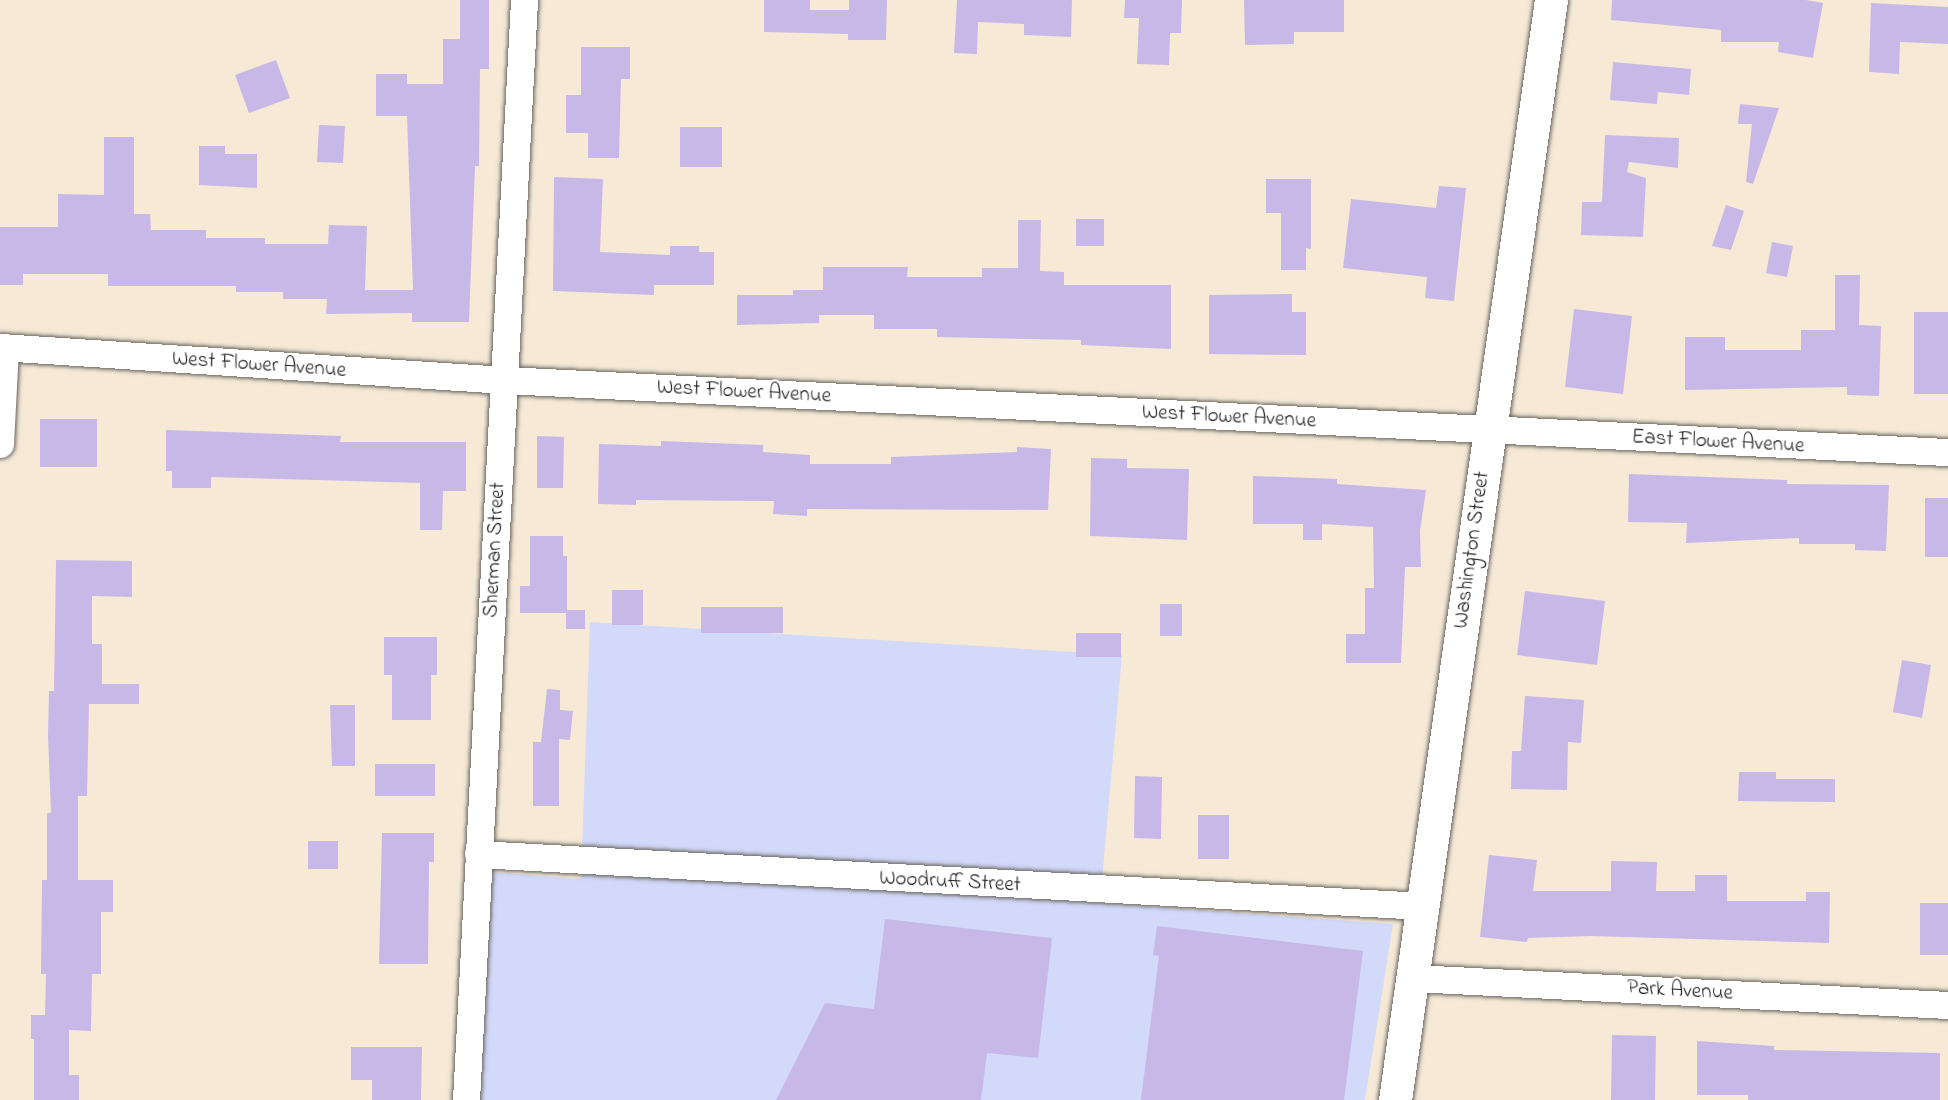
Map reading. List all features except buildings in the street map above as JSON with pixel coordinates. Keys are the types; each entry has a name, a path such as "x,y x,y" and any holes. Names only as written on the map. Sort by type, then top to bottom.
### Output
{"main road":[{"name":"Washington Street","path":"1395,1100 1551,0"}],"street":[{"name":"Sherman Street","path":"466,1100 524,0"},
{"name":"West Flower Avenue","path":"2,347 505,380 1489,431"},
{"path":"0,444 2,347"},
{"name":"East Flower Avenue","path":"1489,431 1948,452"},
{"name":"Woodruff Street","path":"478,854 1422,906"},
{"name":"Park Avenue","path":"1413,978 1948,1005"}],"shaded area":[{"path":"590,622 1122,655 1100,903 1393,924 1365,1100 478,1100 490,872 581,879"}]}
